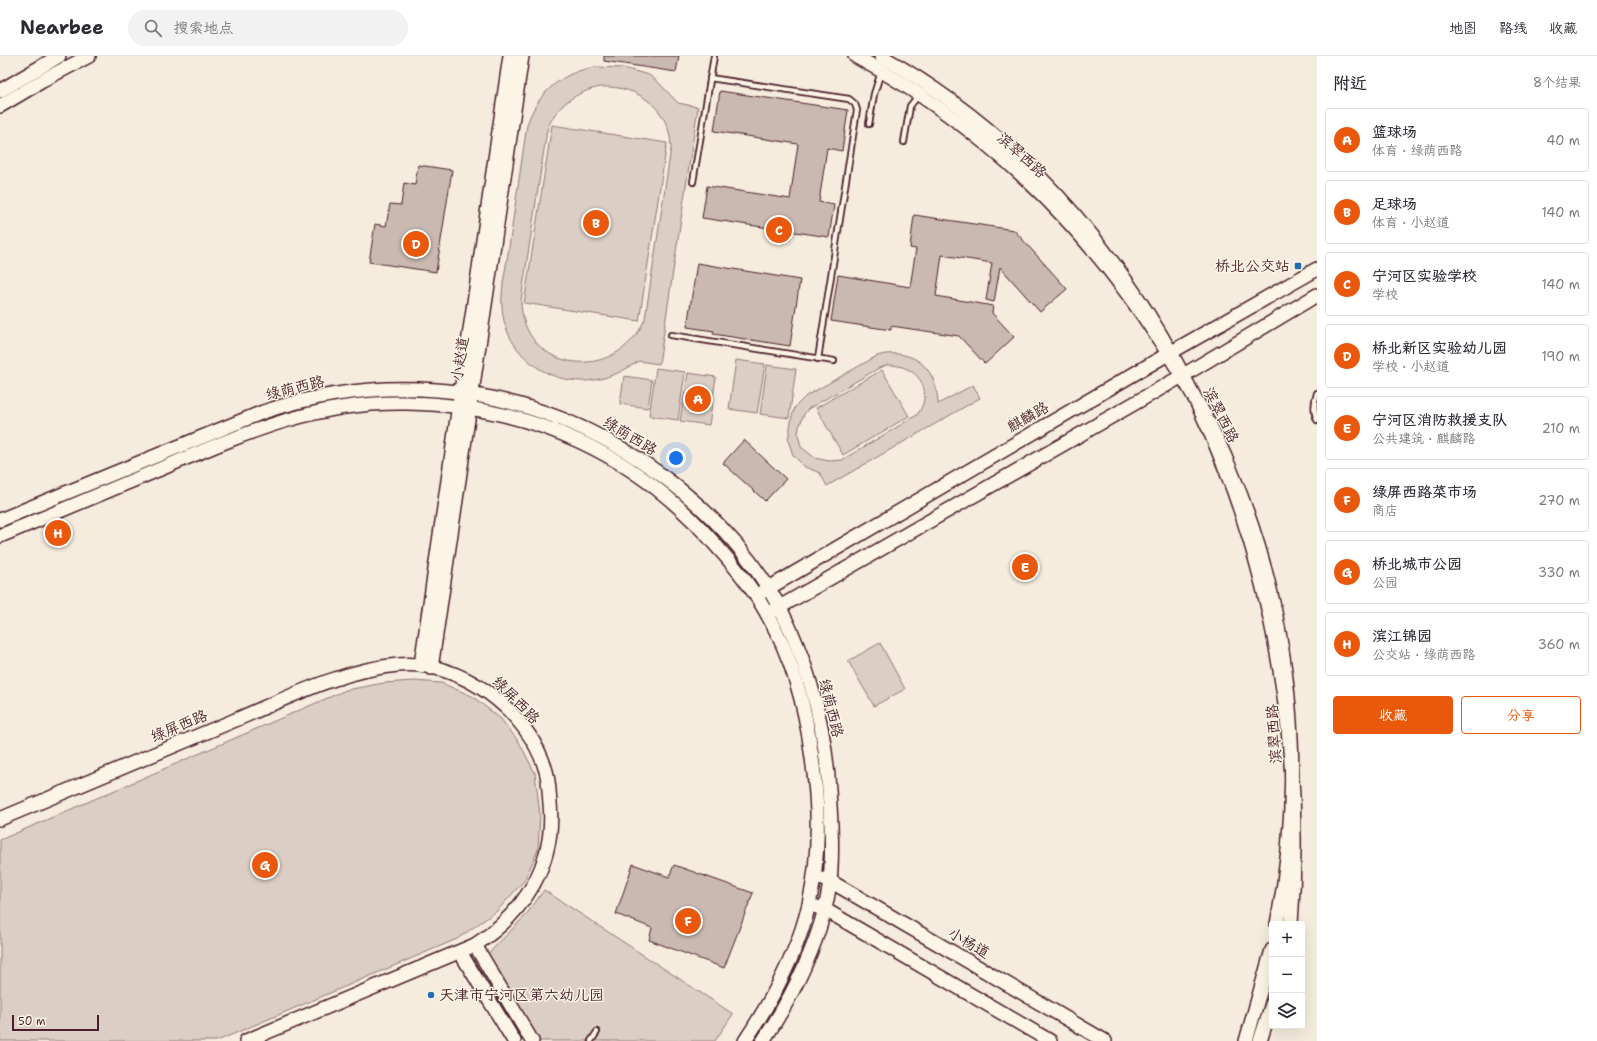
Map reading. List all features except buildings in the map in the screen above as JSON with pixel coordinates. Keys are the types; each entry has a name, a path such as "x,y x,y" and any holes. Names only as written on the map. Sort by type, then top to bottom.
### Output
{"main road":[{"path":"0,91 59,56"},
{"path":"0,106 49,77 89,56"},
{"name":"小赵道","path":"426,666 464,407 510,56"},
{"name":"小赵道","path":"466,392 522,56"},
{"name":"滨翠西路","path":"855,56 884,62 923,88 979,120 1026,159 1081,215 1125,265 1181,347 1188,372 1204,414 1231,470 1252,527 1274,604 1289,708 1293,793 1288,848 1277,921"},
{"name":"滨翠西路","path":"923,88 956,120 999,154 1076,229 1108,266 1140,310 1168,354 1188,372 1218,415 1244,473 1270,545"},
{"name":"麒麟路","path":"756,596 1168,354 1317,269"},
{"path":"773,611 1188,372 1317,295"},
{"name":"绿荫西路","path":"0,520 230,425 294,402 329,395 381,390 466,392 510,401 559,417 595,434 633,455 676,486 711,517 739,549 768,588 780,639 798,691 810,742 816,799 816,848 814,878 809,904 802,929 791,957 762,1015 745,1041"},
{"name":"绿荫西路","path":"0,536 228,441 290,418 342,407 406,402 464,407 510,416 547,427 589,445 629,468 665,494 692,518 740,573 756,596 773,611 796,645 810,683 824,741 830,801 830,881 817,934 792,991 763,1041"},
{"path":"1277,566 1284,594"},
{"name":"滨翠西路","path":"1288,614 1301,703"},
{"name":"绿屏西路","path":"0,819 302,692 369,670 398,665 426,666 454,674 478,685 513,716 528,734 538,751 546,771 549,791 551,830 548,851 541,870 521,905 494,933 475,946 246,1041"},
{"path":"1291,921 1302,851 1306,796"},
{"name":"小杨道","path":"814,878 830,881 1105,1041"},
{"path":"809,904 824,909 1050,1041"},
{"path":"475,946 532,1041"},
{"path":"460,952 514,1041"},
{"path":"1246,1041 1270,957"},
{"path":"1260,1041 1269,1013"}],"lane":[{"path":"693,182 714,56"},
{"path":"869,124 874,94 884,62"},
{"path":"710,78 850,100 855,104 857,110 818,359"},
{"path":"904,142 910,106 923,88"},
{"path":"671,335 834,361"},
{"path":"1317,393 1314,400 1317,420"},
{"path":"591,1041 597,1032"}],"shaded area":[{"path":"596,67 623,68 649,75 658,82 678,103 698,107 659,364 639,361 608,377 587,381 577,381 554,376 545,372 521,353 509,336 503,316 502,299 503,282 527,125 531,113 537,103 553,86 562,79 584,69","holes":["601,87 615,87 628,90 650,102 659,111 670,134 671,148 645,319 632,340 614,354 593,361 572,362 553,355 536,343 525,324 521,300 547,130 555,114 575,96 592,89"]},
{"path":"552,125 667,143 639,321 524,303"},
{"path":"897,354 907,356 924,366 930,373 934,382 938,404 973,385 980,398 827,486 820,473 805,467 793,455 788,440 795,407 806,396 877,356","holes":["887,365 907,369 914,374 924,387 922,405 917,415 842,460 829,461 815,458 801,447 798,434 799,427 804,414 808,409 879,368"]},
{"path":"736,360 765,364 757,413 729,409"},
{"path":"767,365 796,369 789,418 760,414"},
{"path":"656,368 685,372 678,420 649,416"},
{"path":"882,370 909,416 843,455 816,408"},
{"path":"688,373 716,377 709,425 680,421"},
{"path":"624,376 652,380 648,408 620,404"},
{"path":"880,643 905,689 874,706 848,661"},
{"path":"414,681 441,683 472,696 501,719 519,742 535,773 540,814 538,850 524,881 497,911 457,939 217,1041 0,1041 0,840 346,690 384,683"},
{"path":"544,890 733,1014 715,1041 540,1041 486,956 526,915"}],"place":[{"name":"足球场","path":"596,223"},
{"name":"宁河区实验学校","path":"779,230"},
{"name":"桥北新区实验幼儿园","path":"416,244"},
{"name":"桥北公交站","path":"1298,266"},
{"name":"篮球场","path":"698,399"},
{"name":"滨江锦园","path":"58,533"},
{"name":"宁河区消防救援支队","path":"1025,567"},
{"name":"桥北城市公园","path":"265,865"},
{"name":"绿屏西路菜市场","path":"688,921"},
{"name":"天津市宁河区第六幼儿园","path":"431,995"}]}
